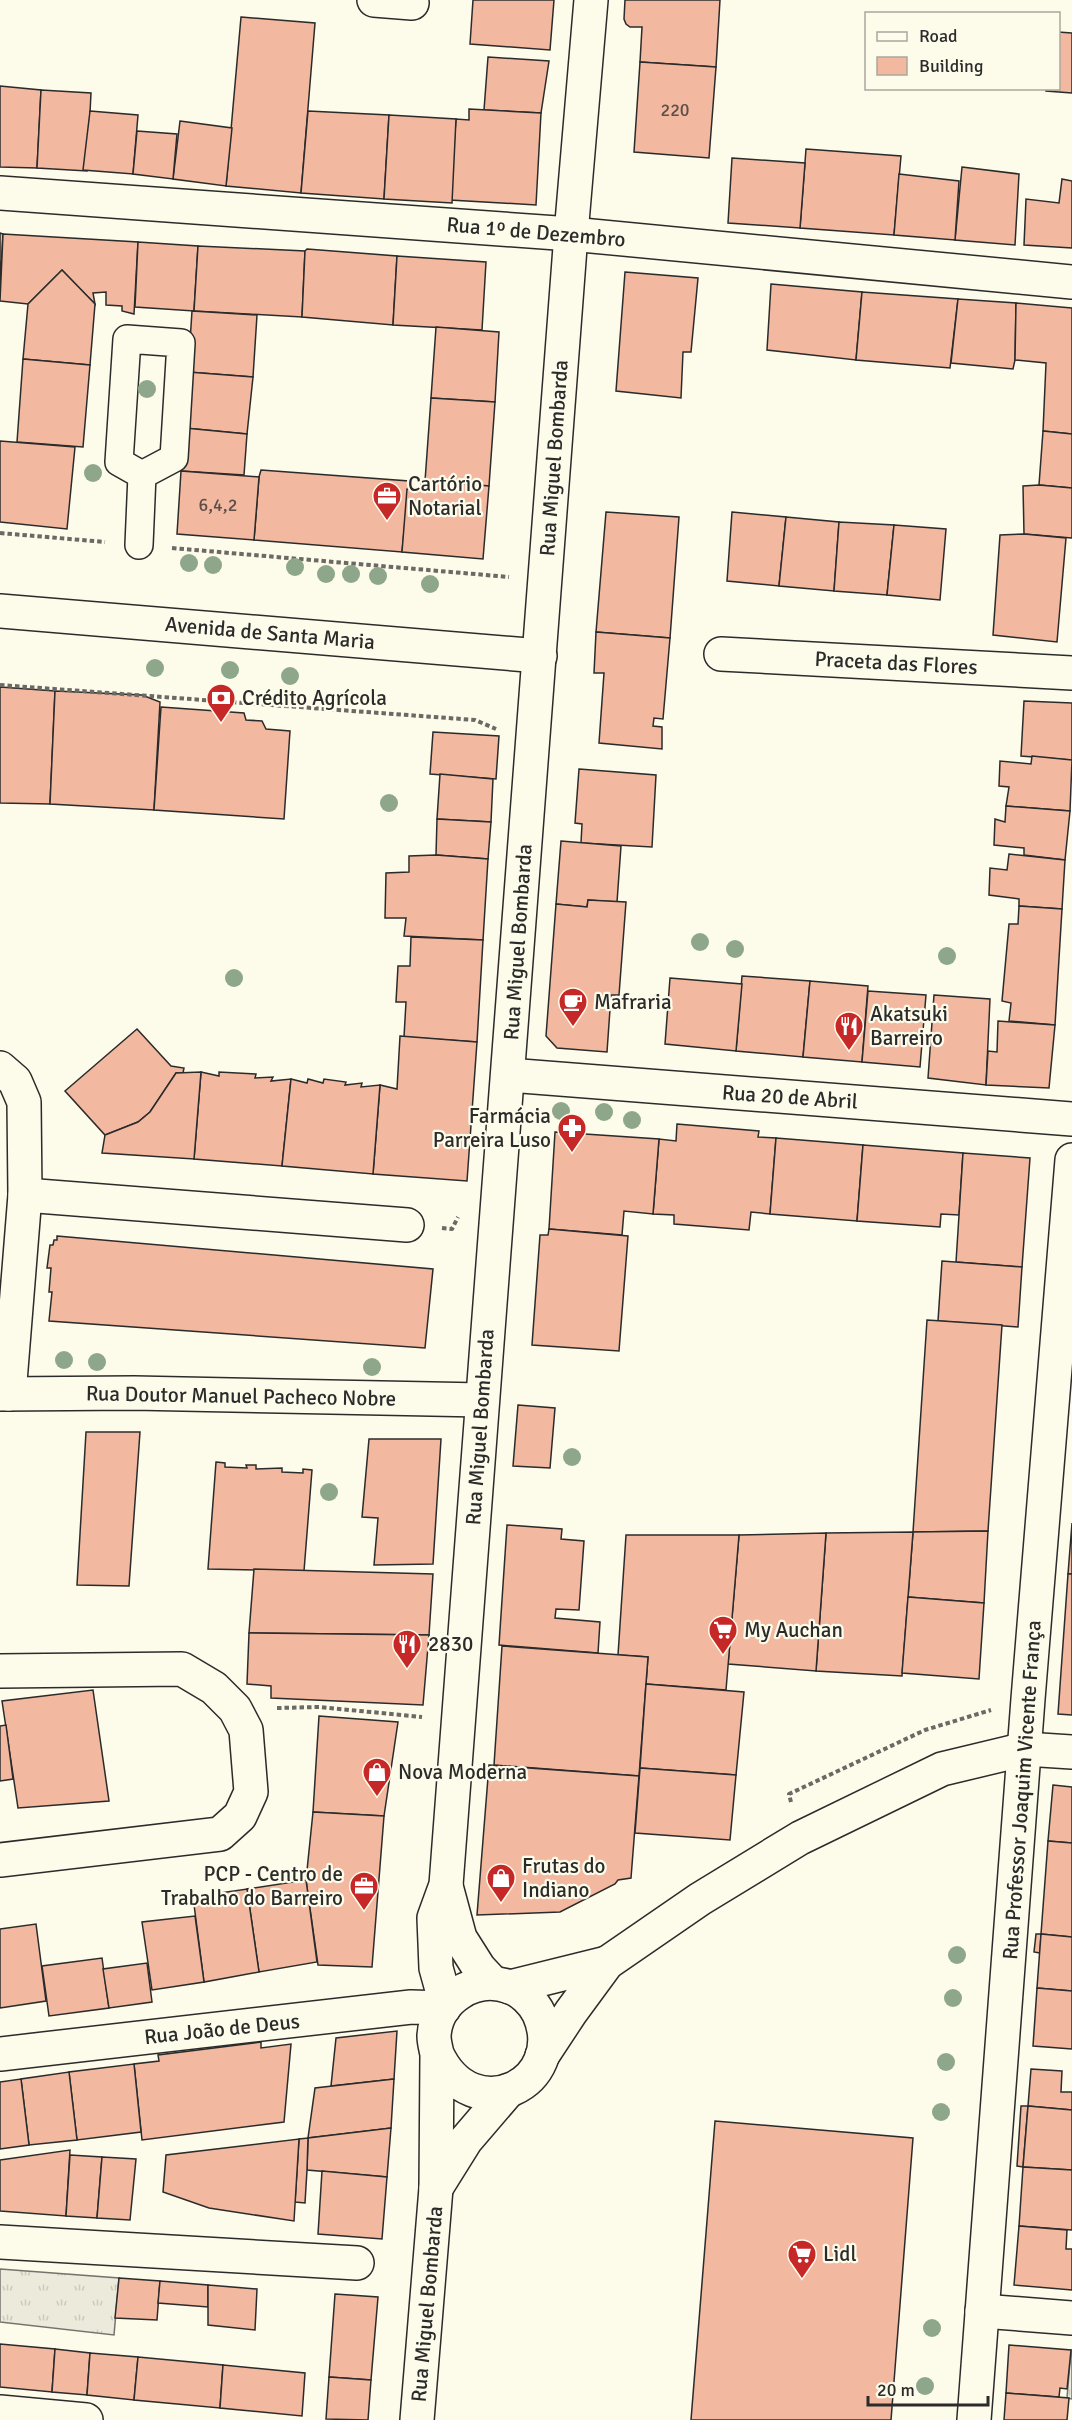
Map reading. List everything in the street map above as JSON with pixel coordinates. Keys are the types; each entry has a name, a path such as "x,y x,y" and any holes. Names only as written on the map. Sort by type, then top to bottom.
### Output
{"street":[{"path":"374,0 412,3"},
{"name":"Rua Miguel Bombarda","path":"417,2420 436,2188 437,2054 434,2037 438,2019 445,2006 436,1968 434,1918 446,1885 571,234 591,0"},
{"name":"Rua 1º de Dezembro","path":"0,193 571,234 1072,282"},
{"path":"127,339 181,343 174,458 142,475 119,462 127,339"},
{"path":"139,545 142,475"},
{"name":"Avenida de Santa Maria","path":"0,611 540,656"},
{"name":"Praceta das Flores","path":"721,654 1072,673"},
{"path":"0,1068 15,1081 24,1102 25,1195 4,1394"},
{"name":"Rua 20 de Abril","path":"508,1075 1072,1119"},
{"name":"Rua Professor Joaquim Vicente França","path":"974,2420 1072,1160"},
{"path":"25,1195 406,1225"},
{"name":"Rua Doutor Manuel Pacheco Nobre","path":"4,1394 134,1393 482,1400"},
{"path":"0,1671 182,1669 214,1688 235,1709 246,1731 251,1792 240,1816 220,1834 0,1860"},
{"path":"542,2056 607,1963 700,1899 819,1828 942,1769 1025,1749 1072,1752"},
{"name":"Rua Miguel Bombarda","path":"436,2188 466,2140 508,2091 524,2083 535,2071 542,2056 545,2040 543,2024 536,2009 525,1996 501,1985 479,1968 460,1938 446,1885"},
{"path":"445,2006 459,1992 475,1985 501,1985 607,1963"},
{"name":"Rua João de Deus","path":"0,2054 411,2007 445,2006"},
{"path":"437,2054 444,2070 457,2083 473,2091 490,2094 508,2091"},
{"path":"0,2242 357,2263"},
{"path":"982,2311 1072,2318"},
{"path":"0,2412 86,2420"}],"path":[{"path":"0,533 545,581"},
{"path":"0,685 475,720 533,744"},
{"path":"235,1709 319,1707 458,1720"}],"green space":[{"path":"0,2269 119,2278 114,2335 0,2322"},
{"path":"1072,2350 1072,2399 1067,2398"}],"building":[{"path":"473,0 554,0 550,50 470,44"},
{"path":"625,0 720,0 716,67 640,62 642,27 630,27 626,24"},
{"path":"241,17 315,23 301,193 226,186"},
{"path":"1060,32 1072,33 1072,93 1046,91 1060,90"},
{"path":"488,57 549,61 541,113 484,110"},
{"path":"640,62 716,67 709,158 634,152"},
{"path":"0,86 41,90 37,168 0,167"},
{"path":"41,90 91,93 87,171 37,168"},
{"path":"469,109 541,113 536,205 450,200 456,119 469,120"},
{"path":"90,111 138,115 133,174 83,170"},
{"path":"308,111 389,115 384,199 301,193"},
{"path":"389,115 456,119 452,203 384,199"},
{"path":"180,121 232,128 226,186 173,179"},
{"path":"137,131 177,134 173,179 133,174"},
{"path":"806,149 901,156 894,235 800,228"},
{"path":"732,158 805,163 800,228 728,223"},
{"path":"962,167 1019,174 1015,245 955,240"},
{"path":"899,174 959,181 955,240 894,235"},
{"path":"1062,179 1072,181 1072,248 1024,245 1026,199 1059,203"},
{"path":"0,233 3,234 0,292"},
{"path":"3,234 138,242 134,314 122,311 122,306 106,305 106,292 93,293 95,304 62,270 28,304 0,301"},
{"path":"138,242 198,246 194,311 135,307"},
{"path":"198,246 305,251 302,317 194,311"},
{"path":"307,249 397,256 393,325 302,317 305,251"},
{"path":"397,256 486,262 482,330 393,325"},
{"path":"62,270 95,304 90,365 23,359 28,304"},
{"path":"625,272 698,278 691,352 683,352 681,398 616,391"},
{"path":"771,284 862,292 856,360 767,350"},
{"path":"862,292 958,299 950,368 856,360"},
{"path":"958,299 1016,303 1013,369 951,363"},
{"path":"1016,303 1072,308 1072,434 1043,431 1046,363 1015,360"},
{"path":"192,311 257,315 253,377 188,372"},
{"path":"436,327 499,332 495,402 431,398"},
{"path":"23,359 90,365 83,447 17,442"},
{"path":"188,372 253,377 247,434 185,428"},
{"path":"431,398 495,402 489,486 425,481"},
{"path":"185,428 247,434 244,475 181,471"},
{"path":"1043,431 1072,434 1072,488 1039,485"},
{"path":"0,441 75,447 67,529 0,522"},
{"path":"261,470 409,481 402,552 254,540"},
{"path":"181,471 259,477 254,540 177,534"},
{"path":"421,480 489,486 483,559 402,552 407,489 421,490"},
{"path":"1023,486 1072,488 1072,538 1024,534"},
{"path":"606,512 679,517 670,638 596,632"},
{"path":"732,512 786,517 779,586 727,581"},
{"path":"786,517 839,522 834,591 779,586"},
{"path":"839,522 894,525 887,595 834,591"},
{"path":"894,525 946,529 940,600 887,595"},
{"path":"1024,534 1066,538 1057,642 993,635 1000,535"},
{"path":"596,632 670,638 663,719 654,718 653,726 662,727 662,749 599,743 604,673 594,673"},
{"path":"0,687 55,691 50,804 0,803"},
{"path":"55,691 142,695 160,702 154,810 50,804"},
{"path":"1024,701 1072,703 1072,760 1021,756"},
{"path":"161,707 244,713 246,720 262,721 266,729 290,731 284,819 154,810"},
{"path":"433,732 499,736 496,779 430,774"},
{"path":"1032,756 1072,760 1070,811 1006,806 1009,787 999,786 1000,761 1031,764"},
{"path":"579,769 656,775 652,847 581,843 582,824 575,823"},
{"path":"440,774 493,779 491,822 437,819"},
{"path":"1006,806 1070,811 1065,860 1024,855 1024,848 994,845 995,819 1005,822"},
{"path":"437,819 491,822 488,859 436,855"},
{"path":"561,841 621,846 617,902 588,900 587,907 556,904"},
{"path":"1009,854 1065,860 1062,909 1019,906 1019,899 989,895 990,868 1007,870"},
{"path":"436,855 488,859 483,940 404,936 406,918 385,918 386,873 409,872 409,856"},
{"path":"588,900 626,902 619,995 611,995 607,1052 557,1048 546,1036 556,904 587,907"},
{"path":"1019,906 1062,909 1055,1025 1009,1021 1011,1003 1002,1001 1009,924 1018,924"},
{"path":"411,937 483,940 477,1042 404,1037 406,1002 396,1002 398,966 410,966"},
{"path":"742,976 810,981 803,1057 736,1051"},
{"path":"670,978 742,984 736,1051 665,1044"},
{"path":"810,981 868,986 862,1062 803,1057"},
{"path":"868,991 926,995 920,1067 862,1062"},
{"path":"934,995 990,999 986,1085 928,1078"},
{"path":"998,1021 1055,1025 1049,1088 986,1085 988,1051 997,1052"},
{"path":"137,1029 171,1066 184,1068 183,1073 176,1073 150,1112 138,1122 105,1135 65,1091"},
{"path":"400,1036 477,1042 467,1181 373,1174 380,1085 397,1089"},
{"path":"201,1072 219,1076 219,1072 256,1074 255,1078 273,1077 271,1081 291,1079 282,1166 194,1159"},
{"path":"201,1072 194,1159 102,1153 105,1135 138,1122 150,1112 176,1073"},
{"path":"291,1079 307,1083 308,1079 323,1083 324,1079 346,1082 345,1085 362,1083 361,1087 380,1085 373,1174 282,1166"},
{"path":"677,1124 759,1131 758,1137 776,1138 770,1214 751,1212 749,1230 674,1224 674,1215 653,1214 659,1139 676,1141"},
{"path":"555,1132 659,1139 653,1214 624,1211 622,1235 549,1229"},
{"path":"776,1138 863,1145 857,1221 770,1214"},
{"path":"863,1145 963,1153 959,1215 941,1214 940,1227 857,1221"},
{"path":"963,1153 1030,1158 1022,1267 956,1262"},
{"path":"549,1229 628,1236 619,1351 532,1345 540,1235 548,1235"},
{"path":"57,1236 433,1269 425,1348 49,1321 52,1292 49,1292 51,1268 47,1268 50,1245 57,1240"},
{"path":"942,1261 1022,1267 1018,1327 938,1321"},
{"path":"927,1320 1002,1325 988,1531 913,1532"},
{"path":"518,1405 555,1408 550,1468 513,1466"},
{"path":"86,1432 140,1432 129,1586 77,1585"},
{"path":"369,1439 441,1439 433,1564 374,1565 378,1518 362,1517"},
{"path":"216,1462 225,1463 225,1467 247,1468 246,1465 256,1465 256,1469 282,1468 282,1472 303,1473 303,1469 312,1470 304,1571 208,1569"},
{"path":"1072,1523 1072,1574 1068,1574"},
{"path":"507,1525 562,1529 561,1539 584,1541 579,1610 556,1609 555,1618 600,1622 598,1653 499,1645"},
{"path":"988,1531 984,1603 908,1597 913,1532"},
{"path":"913,1532 902,1676 816,1671 826,1533"},
{"path":"826,1533 816,1671 728,1664 739,1535"},
{"path":"626,1535 739,1535 726,1690 646,1684 648,1657 618,1655"},
{"path":"254,1569 433,1574 429,1635 249,1633"},
{"path":"1068,1574 1072,1574 1072,1715 1058,1714"},
{"path":"908,1597 984,1603 979,1679 902,1673"},
{"path":"249,1633 429,1635 423,1705 271,1698 271,1686 247,1684"},
{"path":"502,1646 648,1657 639,1776 494,1765"},
{"path":"646,1684 744,1692 736,1775 640,1768"},
{"path":"93,1690 109,1801 18,1808 2,1701"},
{"path":"319,1716 398,1722 384,1816 313,1812"},
{"path":"6,1725 13,1779 0,1781 0,1726"},
{"path":"489,1765 639,1776 631,1878 618,1880 615,1884 560,1912 477,1915"},
{"path":"640,1768 736,1775 730,1840 635,1833"},
{"path":"1053,1785 1072,1787 1072,1843 1048,1841"},
{"path":"313,1812 384,1816 372,1967 318,1965 306,1880"},
{"path":"1048,1841 1072,1843 1072,1937 1041,1934"},
{"path":"306,1880 317,1962 259,1972 247,1889"},
{"path":"247,1889 259,1972 204,1982 193,1897"},
{"path":"195,1916 204,1982 152,1990 142,1922"},
{"path":"36,1924 46,2001 0,2008 0,1929"},
{"path":"1036,1934 1041,1934 1040,1953 1034,1952"},
{"path":"1041,1934 1072,1937 1072,1991 1037,1988"},
{"path":"102,1958 109,2008 49,2016 42,1966"},
{"path":"147,1963 152,2002 109,2008 103,1969"},
{"path":"1037,1988 1072,1991 1072,2049 1033,2046"},
{"path":"397,2031 394,2079 331,2086 336,2038"},
{"path":"261,2042 261,2048 291,2044 284,2122 142,2140 134,2064 159,2061 158,2055"},
{"path":"134,2064 141,2132 77,2140 69,2072"},
{"path":"1031,2069 1062,2071 1061,2092 1072,2092 1072,2110 1028,2106"},
{"path":"69,2072 77,2140 29,2145 21,2079"},
{"path":"21,2079 29,2145 0,2149 0,2082"},
{"path":"394,2079 391,2128 308,2138 315,2088"},
{"path":"1021,2106 1028,2106 1023,2167 1017,2166"},
{"path":"1028,2106 1072,2110 1072,2170 1023,2167"},
{"name":"Lidl","path":"715,2121 913,2138 891,2420 691,2420"},
{"path":"391,2128 387,2177 307,2170 308,2138"},
{"path":"308,2138 305,2203 295,2202 299,2139"},
{"path":"299,2139 294,2221 209,2208 163,2192 166,2155"},
{"path":"70,2150 66,2216 0,2211 0,2160"},
{"path":"70,2155 102,2157 97,2218 66,2216"},
{"path":"102,2157 136,2159 130,2220 97,2218"},
{"path":"1023,2167 1072,2170 1072,2230 1019,2226"},
{"path":"322,2171 387,2177 382,2239 318,2234"},
{"path":"1019,2226 1067,2230 1066,2249 1072,2249 1072,2290 1014,2285"},
{"path":"119,2278 160,2281 157,2320 115,2318"},
{"path":"160,2281 208,2285 208,2307 158,2303"},
{"path":"208,2285 257,2289 255,2330 208,2325"},
{"path":"335,2294 378,2297 371,2380 329,2377"},
{"path":"0,2344 55,2349 52,2392 0,2387"},
{"path":"1009,2345 1071,2350 1067,2389 1060,2388 1059,2397 1006,2393"},
{"path":"55,2349 90,2353 87,2395 52,2392"},
{"path":"90,2353 138,2357 134,2400 87,2395"},
{"path":"138,2357 223,2365 220,2408 134,2400"},
{"path":"223,2365 305,2373 302,2416 220,2408"},
{"path":"329,2377 371,2380 368,2420 326,2419"},
{"path":"1006,2393 1069,2398 1067,2420 1004,2420"}],"place":[{"name":"Cartório Notarial","path":"387,522"},
{"name":"Crédito Agrícola","path":"221,724"},
{"name":"Mafraria","path":"573,1028"},
{"name":"Akatsuki Barreiro","path":"849,1052"},
{"name":"Farmácia Parreira Luso","path":"572,1154"},
{"name":"My Auchan","path":"723,1656"},
{"name":"2830","path":"407,1670"},
{"name":"Nova Moderna","path":"377,1798"},
{"name":"Frutas do Indiano","path":"501,1904"},
{"name":"PCP - Centro de Trabalho do Barreiro","path":"364,1912"},
{"name":"Lidl","path":"802,2280"}]}
